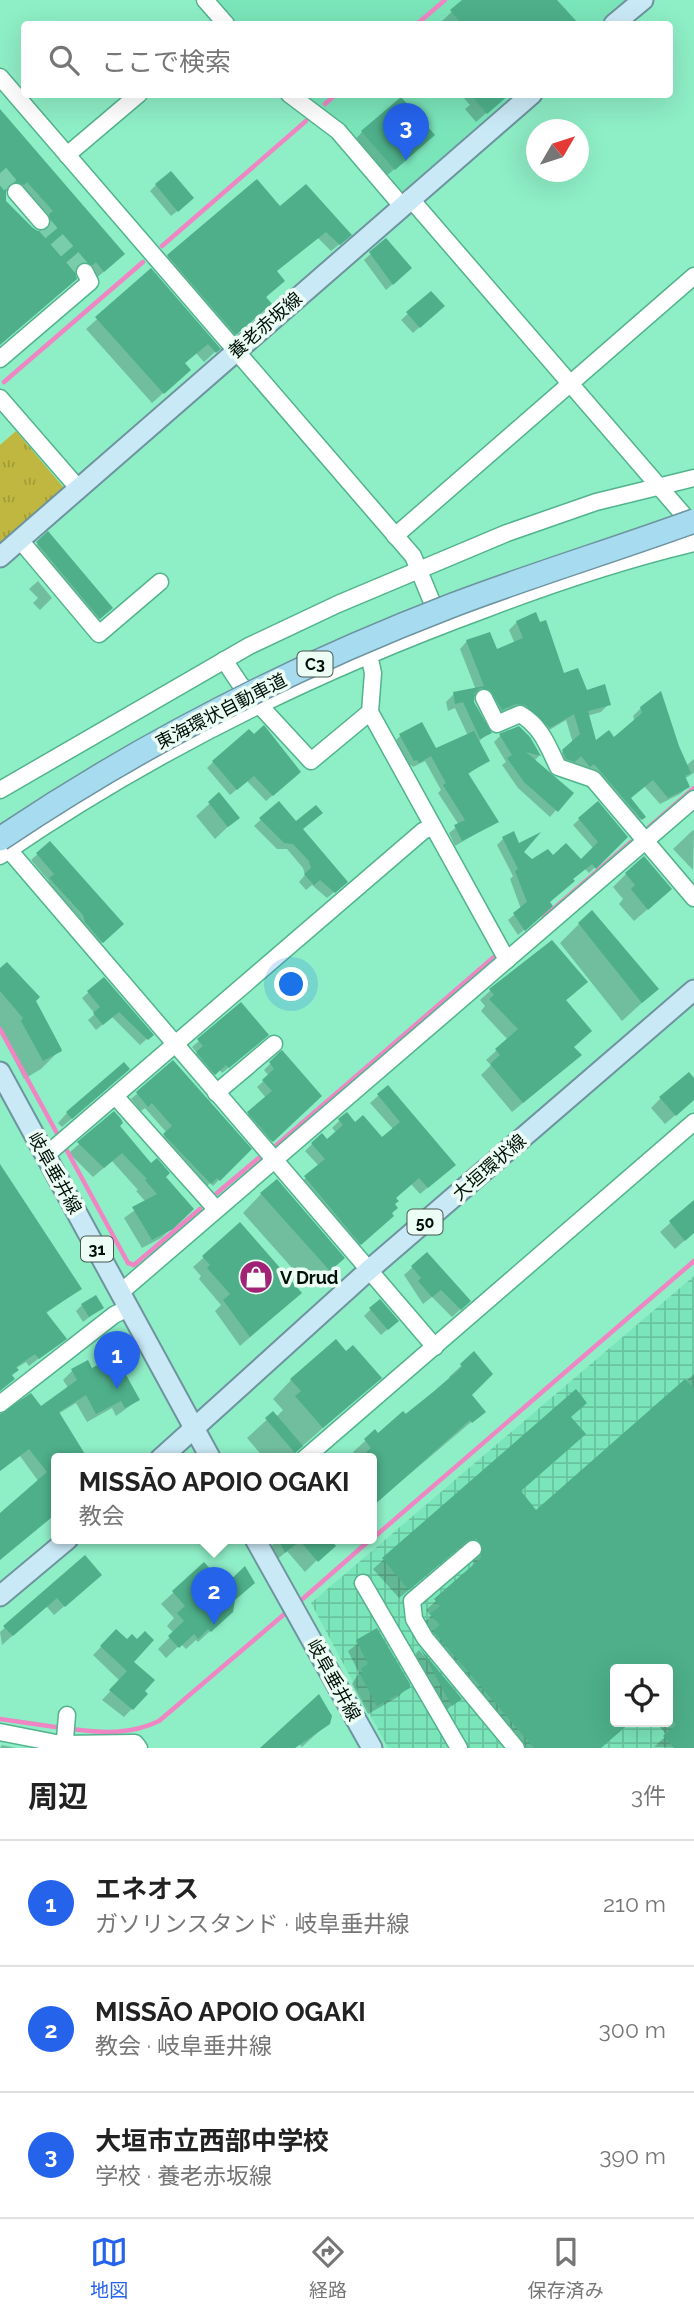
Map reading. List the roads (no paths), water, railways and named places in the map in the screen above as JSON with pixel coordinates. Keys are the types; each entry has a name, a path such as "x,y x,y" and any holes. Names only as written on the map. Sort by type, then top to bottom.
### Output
{"highway":[{"name":"東海環状自動車道","path":"3,848 134,755 238,699 342,651 463,601 694,525"}],"main road":[{"path":"618,21 643,0"},
{"name":"養老赤坂線","path":"0,557 527,98"},
{"name":"大垣環状線","path":"166,1453 369,1270 694,989"},
{"name":"岐阜垂井線","path":"0,1072 208,1453"},
{"path":"0,1596 62,1544"},
{"name":"岐阜垂井線","path":"258,1544 372,1748"}],"street":[{"path":"205,0 221,21"},
{"path":"0,77 413,556 441,625"},
{"path":"68,155 134,98"},
{"path":"294,98 338,131 406,202 694,525"},
{"path":"16,192 41,221"},
{"path":"0,359 90,282 85,272"},
{"path":"396,536 694,276"},
{"path":"0,398 79,489"},
{"path":"0,790 223,660 419,568 596,502 694,478"},
{"path":"20,540 99,634 160,582"},
{"path":"435,1348 3,848 261,705 369,655 441,625 573,578 694,543"},
{"path":"369,655 373,673 370,712 507,960"},
{"path":"223,660 240,684 311,761 370,712"},
{"path":"484,698 497,724 520,714 540,730 558,767 593,779 694,898"},
{"path":"0,1404 114,1315 124,1300 216,1209 694,799"},
{"path":"45,1156 422,831 432,827"},
{"path":"216,1093 274,1044"},
{"path":"116,1097 216,1209"},
{"path":"311,1453 694,1122"},
{"path":"473,1549 412,1601 414,1619 425,1638 516,1748"},
{"path":"363,1583 459,1748"},
{"path":"61,1743 67,1714"},
{"path":"0,1732 61,1743 135,1742 139,1748"}],"waterway":[{"path":"420,21 445,0"},
{"path":"325,104 332,98"},
{"path":"162,246 306,121"},
{"path":"4,382 143,262"},
{"path":"649,827 694,788"},
{"path":"544,917 631,842"},
{"path":"272,1149 495,956"},
{"path":"0,1029 59,1137"},
{"path":"65,1147 128,1263 134,1265 200,1209"},
{"path":"217,1193 261,1156"},
{"path":"377,1535 694,1261"},
{"path":"298,1603 365,1544"},
{"path":"71,1729 116,1732 138,1729 159,1721 288,1611"},
{"path":"0,1719 62,1728"}],"tunnel":[{"path":"0,173 16,192"},
{"path":"41,221 85,272"}],"place":[{"name":"大垣市立西部中学校","path":"406,161"},
{"name":"V Drud","path":"256,1277"},
{"name":"エネオス","path":"117,1389"},
{"name":"MISSĀO APOIO OGAKI","path":"214,1625"}]}
